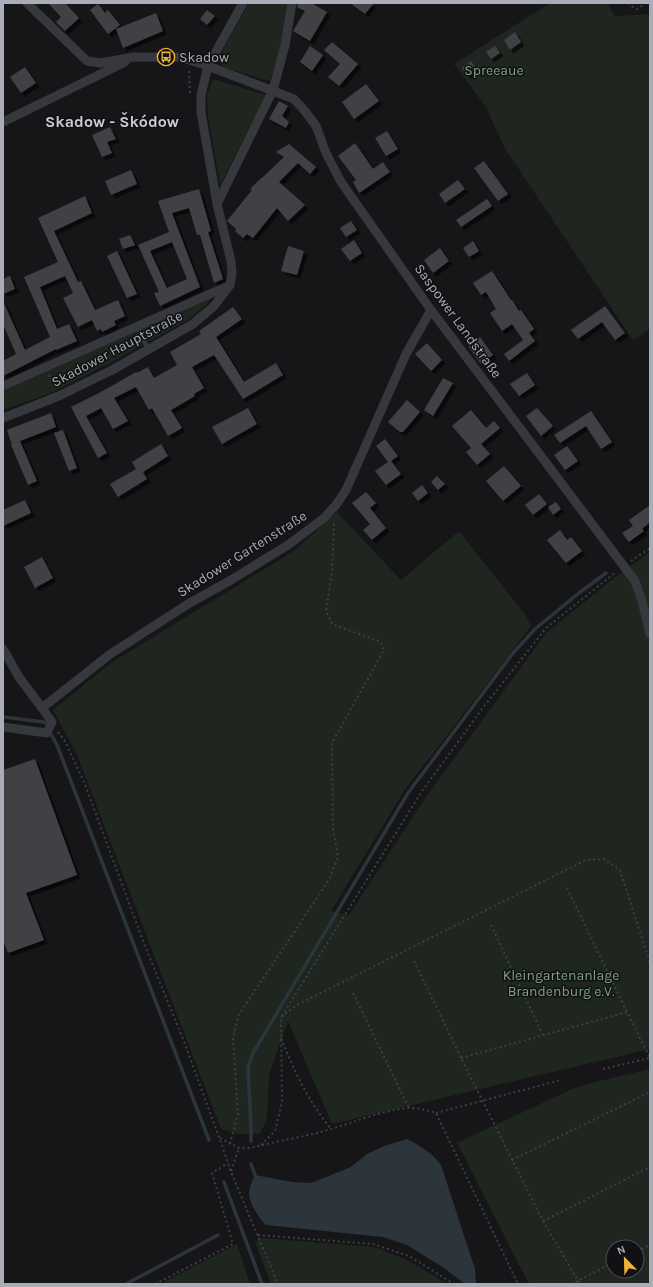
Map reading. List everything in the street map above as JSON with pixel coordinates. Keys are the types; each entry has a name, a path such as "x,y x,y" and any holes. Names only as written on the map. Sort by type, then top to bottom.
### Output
{"street":[{"name":"Saspower Landstraße","path":"26,3 87,61 100,63 134,57 178,57 208,66 273,90 294,99 305,110 316,126 326,153 341,182 431,310 635,581 642,601 650,634"},
{"path":"230,285 232,273 231,261 217,204 201,112 201,95 208,66 243,3"},
{"path":"217,204 273,90 286,45 292,3"},
{"path":"3,122 134,57"},
{"name":"Skadower Hauptstraße","path":"3,386 230,285"},
{"name":"Skadower Hauptstraße","path":"3,418 59,396 114,369 193,324 214,306 230,285"},
{"name":"Skadower Gartenstraße","path":"42,708 110,655 188,604 288,545 324,518 336,505 346,490 406,354 431,310"},
{"path":"3,649 19,677 52,722 47,733 3,727"}],"lane":[{"path":"137,326 148,349"}],"path":[{"path":"628,3 637,9 646,3"},
{"path":"46,367 59,396"},
{"path":"230,1144 238,1114 233,1039 238,1016 329,880 338,857 333,829 332,743 384,650 381,642 332,624 326,611 332,571 332,541 336,505"},
{"path":"261,1145 275,1131 282,1102 280,1036 281,1017 422,791 482,709 546,628 624,566 650,548"},
{"path":"52,722 65,741 84,782 231,1172 278,1284"},
{"path":"281,1017 297,1005 586,860 604,859 620,870 650,963"},
{"path":"567,888 650,1058 604,1069"},
{"path":"491,925 544,1035"},
{"path":"414,961 460,1058 543,1221 580,1284"},
{"path":"353,993 409,1108"},
{"path":"460,1058 628,1012"},
{"path":"280,1036 290,1061 313,1105 331,1129"},
{"path":"219,1137 239,1148 250,1148 331,1129 367,1117 388,1112 409,1108 423,1109 436,1113 561,1080"},
{"path":"512,1160 650,1092"},
{"path":"436,1113 518,1284"},
{"path":"231,1172 239,1148"},
{"path":"154,1284 233,1244 212,1173 228,1163"},
{"path":"543,1221 650,1167"},
{"path":"258,1235 373,1244 409,1256 454,1284"},
{"path":"571,1284 605,1267"}],"green space":[{"path":"249,3 288,3 281,44 270,81 225,68 219,62 219,57"},
{"name":"Spreeaue","path":"550,3 607,3 615,16 650,14 650,329 633,340 504,147 486,107 454,64"},
{"path":"213,79 266,95 220,185 208,116 207,95"},
{"path":"212,297 208,303 188,320 110,363 51,393 3,410 3,391"},
{"name":"Kleingartenanlage Brandenburg e.V.","path":"337,512 401,580 459,531 524,613 531,626 404,791 331,911 349,915 426,797 547,632 618,575 650,552 650,1049 332,1124 288,1021 269,1075 267,1119 260,1134 238,1134 221,1129 77,755 53,710 111,663 294,551"},
{"path":"650,1069 650,1284 529,1284 457,1143 572,1089"},
{"path":"262,1238 374,1247 405,1259 448,1284 271,1284 255,1242"},
{"path":"237,1244 250,1284 160,1284"}],"shaded area":[{"path":"407,1139 426,1150 441,1165 475,1269 476,1284 465,1284 444,1268 407,1245 383,1237 266,1225 258,1215 249,1198 250,1189 255,1175 292,1182 311,1183 351,1167 367,1154 384,1146"}],"building":[{"path":"48,3 65,3 79,18 65,31 56,22 61,17"},
{"path":"298,3 311,3 327,12 310,41 293,31 305,11 297,7"},
{"path":"350,3 374,3 365,14"},
{"path":"98,4 105,13 108,10 120,25 108,34 90,10"},
{"path":"207,10 215,16 207,25 200,19"},
{"path":"156,13 163,31 123,48 116,29"},
{"path":"515,32 521,42 510,50 504,40"},
{"path":"332,42 358,64 339,86 328,77 340,64 324,50"},
{"path":"310,46 323,55 312,71 300,62"},
{"path":"495,46 500,53 491,59 486,52"},
{"path":"471,61 477,69 468,76 462,68"},
{"path":"25,67 36,83 21,93 10,77"},
{"path":"366,84 379,101 354,119 342,102"},
{"path":"279,101 288,106 282,116 289,122 286,128 269,119"},
{"path":"110,127 116,139 107,142 112,153 102,157 92,135"},
{"path":"387,131 398,149 386,156 375,138"},
{"path":"355,143 373,169 383,162 390,172 359,193 353,182 356,180 338,156"},
{"path":"289,144 316,167 310,174 298,163 279,182 305,205 288,221 277,208 253,238 247,234 243,238 227,221 252,190 250,189 284,157 276,152"},
{"path":"484,161 508,194 498,201 474,168"},
{"path":"131,170 137,184 111,195 105,181"},
{"path":"458,180 465,189 445,203 439,194"},
{"path":"199,189 211,231 208,232 223,279 214,283 200,235 197,235 189,208 172,213 200,287 160,306 154,293 159,292 138,245 169,232 158,201","holes":["172,242 187,279 167,288 150,251"]},
{"path":"85,196 92,213 54,231 78,282 81,281 95,310 118,300 125,316 114,321 116,325 102,332 101,329 97,331 92,320 78,327 63,298 73,293 65,276 40,287 57,329 69,324 77,341 56,349 3,376 3,361 16,354 3,324 3,301 25,350 50,337 24,277 58,262 38,218"},
{"path":"487,199 492,206 461,227 456,220"},
{"path":"351,221 357,230 346,237 340,228"},
{"path":"130,235 135,245 123,249 119,239"},
{"path":"354,240 362,253 350,261 341,249"},
{"path":"473,241 479,251 469,257 463,248"},
{"path":"288,246 304,251 297,275 281,271"},
{"path":"440,248 449,261 433,273 424,260"},
{"path":"117,251 137,294 127,298 107,256"},
{"path":"492,271 511,300 519,311 521,310 534,329 529,333 535,341 509,361 504,354 523,340 512,324 502,331 490,313 496,309 486,292 481,295 473,283"},
{"path":"10,276 15,289 3,294 3,279"},
{"path":"605,306 625,333 615,340 602,322 578,339 571,330"},
{"path":"233,307 242,319 216,337 244,382 276,363 283,375 243,399 214,355 192,367 204,388 194,394 195,396 171,410 182,428 168,436 152,408 149,410 136,387 114,398 128,421 113,429 101,408 86,416 107,453 98,458 71,407 148,367 154,378 177,365 170,352 201,334 199,331"},
{"path":"480,337 493,355 481,364 468,346"},
{"path":"427,343 442,360 431,371 415,354"},
{"path":"527,373 535,385 519,396 510,384"},
{"path":"443,378 453,383 433,416 424,410"},
{"path":"407,400 420,412 403,432 400,432 388,422"},
{"path":"248,408 257,424 222,444 212,427"},
{"path":"537,408 553,426 541,436 526,416"},
{"path":"471,410 486,428 494,421 500,428 481,444 490,454 477,465 466,452 471,448 452,426"},
{"path":"591,411 612,442 601,449 586,426 560,443 554,435"},
{"path":"51,413 56,427 20,441 37,481 28,485 11,445 7,430"},
{"path":"63,430 77,468 69,471 54,433"},
{"path":"385,439 398,456 391,461 401,474 386,485 375,471 388,462 376,446"},
{"path":"161,444 168,456 143,472 147,479 118,497 110,484 136,469 132,462"},
{"path":"567,446 578,461 565,470 554,455"},
{"path":"504,466 521,486 503,501 486,481"},
{"path":"437,476 445,484 438,490 431,482"},
{"path":"422,485 428,493 418,501 412,493"},
{"path":"366,492 376,503 370,508 386,528 372,540 363,530 370,524 352,503"},
{"path":"539,494 547,504 533,515 525,505"},
{"path":"25,500 31,513 3,526 3,510"},
{"path":"556,502 561,509 553,515 548,507"},
{"path":"650,505 650,522 642,529 644,531 629,542 622,533 633,526 629,520"},
{"path":"560,530 567,540 571,537 582,551 566,563 547,540"},
{"path":"42,557 53,578 35,588 24,567"},
{"path":"35,759 77,875 26,893 44,940 8,953 3,940 3,770"}],"waterway":[{"path":"251,1141 248,1068 253,1053 408,793 513,653 535,629 606,573"},
{"path":"3,717 45,723"},
{"path":"52,736 57,745 209,1140"},
{"path":"251,1164 255,1175"},
{"path":"224,1182 262,1284"},
{"path":"126,1284 218,1235"}],"place":[{"name":"Skadow","path":"166,57"}],"district":[{"name":"Skadow - Škódow","path":"112,121"}]}
